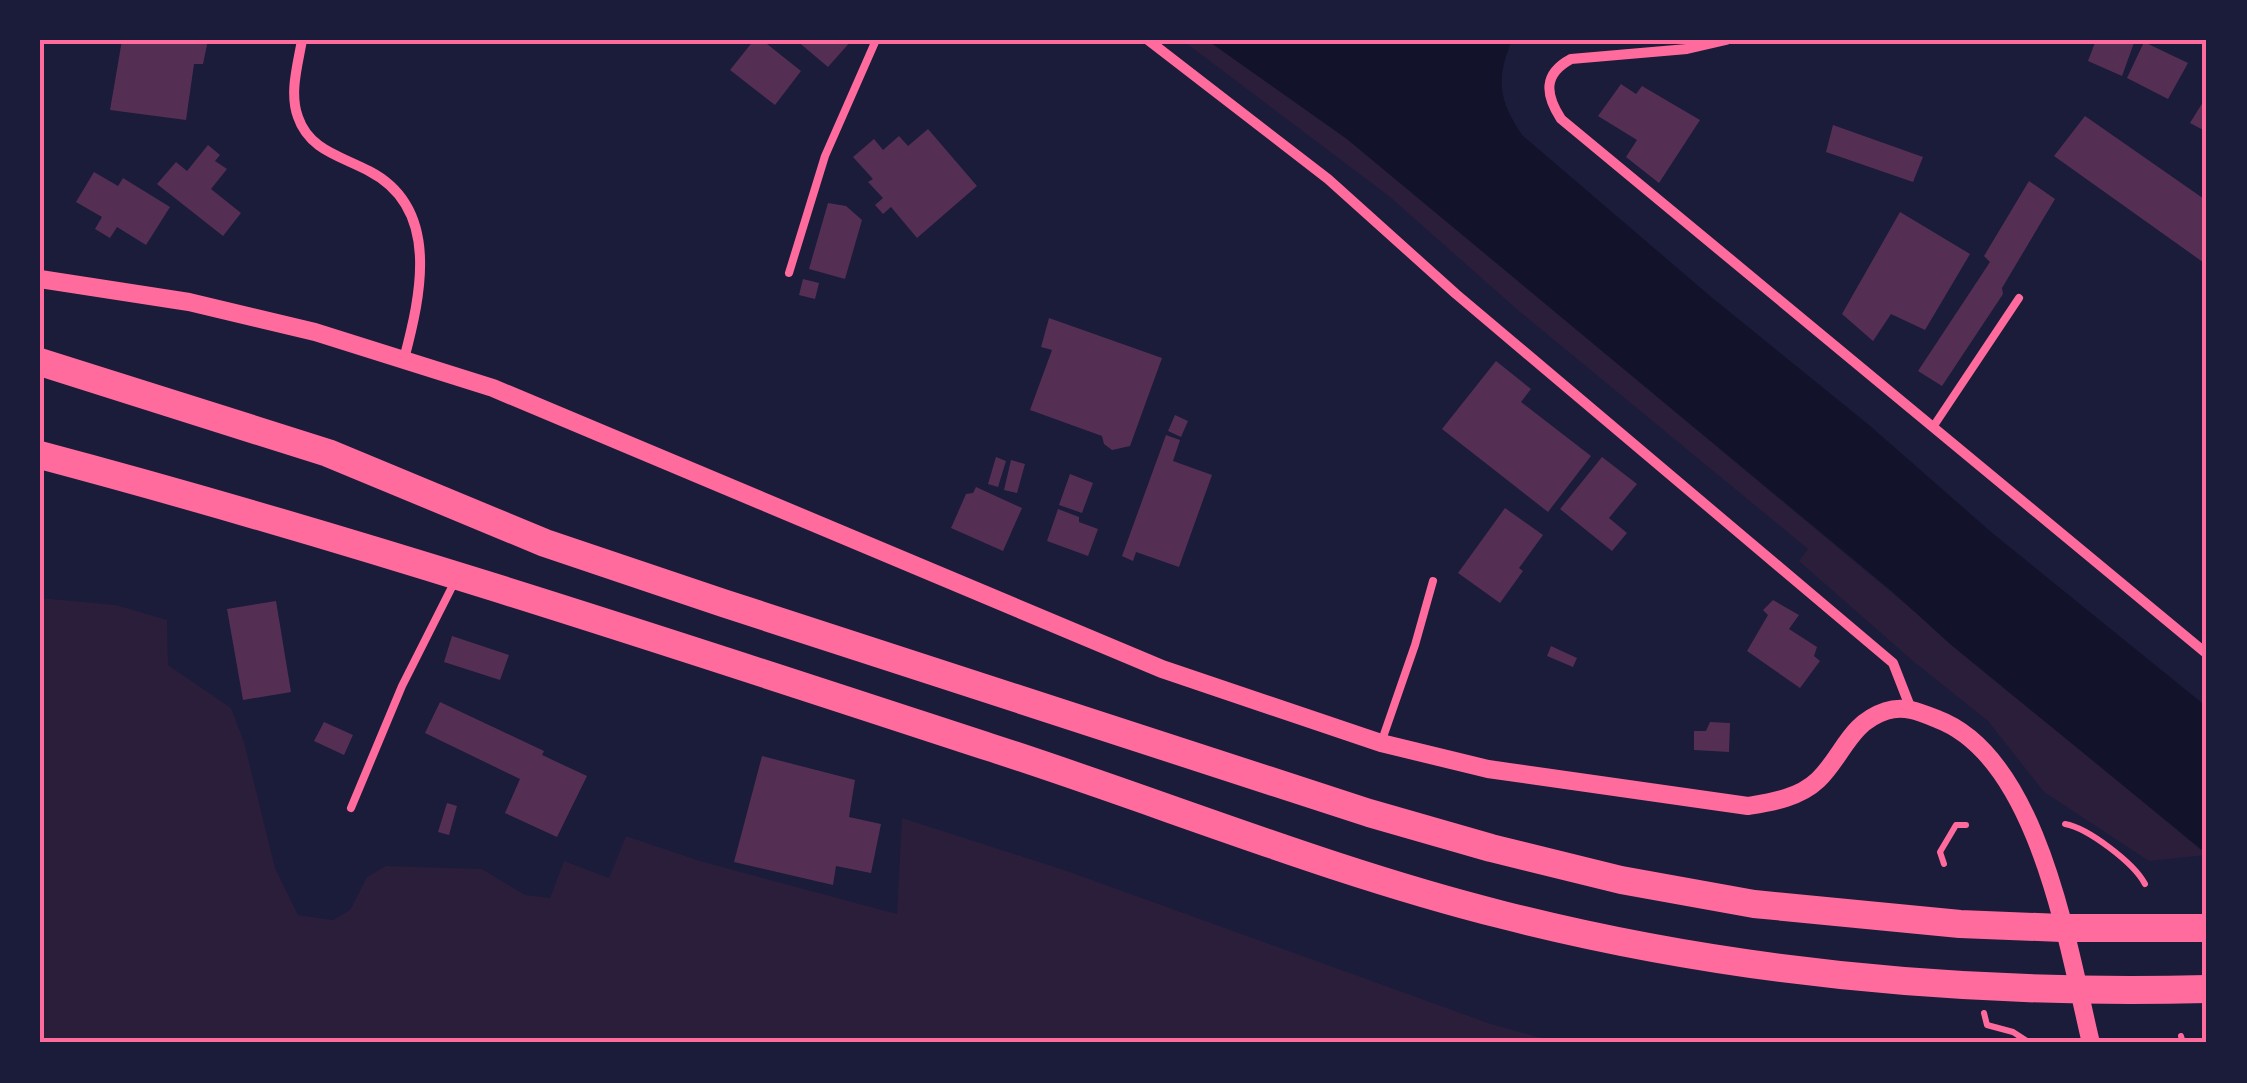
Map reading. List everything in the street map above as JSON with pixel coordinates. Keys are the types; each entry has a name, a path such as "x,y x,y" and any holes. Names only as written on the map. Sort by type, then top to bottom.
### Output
{"highway":[{"path":"40,362 328,452 545,542 705,597 1370,813 1474,843 1620,880 1754,904 1926,922 2062,928 2207,928"},
{"path":"40,455 253,512 992,748 1340,866 1499,914 1630,945 1748,966 1978,988 2207,989"}],"street":[{"path":"302,40 294,88 297,116 312,142 383,180 395,190 412,217 422,253 420,293 404,359"},
{"path":"1148,40 1328,179 1456,294 1893,663 1911,709"},
{"path":"1726,40 1572,59 1558,66 1552,75 1547,87 1551,102 1561,119 2207,654"},
{"path":"40,278 189,302 315,332 493,388 1162,670 1381,743 1488,769 1748,806 1784,800 1818,781 1855,728 1886,711 1911,709 1954,725 1987,752 2031,824 2091,1043"}],"lane":[{"path":"789,272 825,156 876,40"},
{"path":"1933,427 2019,298"},
{"path":"350,808 402,686 456,577"},
{"path":"1381,743 1433,581"}],"path":[{"path":"2065,824 2080,826 2139,872 2145,884"},
{"path":"1944,864 1940,852 1956,825 1966,825"},
{"path":"1983,1009 1987,1025 2013,1032 2030,1043"}],"shaded area":[{"path":"1182,40 1207,40 1347,139 2207,855 2149,861 2044,792 1988,721 1799,561 1808,549 1520,312 1390,197"},
{"path":"1207,40 1512,40 1503,66 1502,89 1522,135 1991,532 2207,707 2207,854 1347,139"},
{"path":"40,598 116,605 167,620 168,665 231,708 244,742 275,868 298,915 333,920 350,910 367,877 386,866 482,869 525,895 550,898 564,861 609,878 626,836 700,861 897,914 902,818 1067,871 1491,1024 1559,1043 40,1043"}],"building":[{"path":"122,40 208,40 203,64 194,64 186,120 110,110"},
{"path":"754,40 762,40 801,71 775,105 730,70"},
{"path":"796,40 852,40 828,67"},
{"path":"2096,40 2135,40 2122,76 2088,61"},
{"path":"2144,42 2188,63 2168,99 2127,78"},
{"path":"1621,84 1636,94 1642,86 1700,120 1659,183 1626,157 1637,140 1598,116"},
{"path":"2203,102 2207,104 2207,132 2190,123"},
{"path":"2085,116 2207,201 2207,265 2054,156"},
{"path":"1833,125 1923,157 1913,182 1826,152"},
{"path":"928,129 977,186 917,238 891,207 883,214 875,205 883,198 868,182 873,179 853,157 874,139 883,150 899,136 908,146"},
{"path":"208,145 220,155 215,161 227,169 211,189 241,213 223,236 157,184 176,162 187,171"},
{"path":"94,172 118,186 123,178 170,207 146,245 117,227 110,238 95,229 102,217 76,202"},
{"path":"2029,181 2055,199 2002,288 2003,294 1942,386 1918,371 1990,262 1984,256"},
{"path":"828,203 846,206 862,220 845,279 809,269"},
{"path":"1900,212 1970,254 1925,330 1891,314 1873,341 1842,314"},
{"path":"803,279 819,283 815,299 799,295"},
{"path":"1049,318 1162,358 1130,446 1112,450 1104,444 1102,436 1030,410 1052,350 1041,347"},
{"path":"1496,361 1531,389 1521,402 1591,456 1548,512 1442,429"},
{"path":"1175,415 1188,421 1181,437 1168,431"},
{"path":"1166,435 1180,440 1173,461 1212,475 1179,567 1136,552 1133,561 1122,556"},
{"path":"996,457 1006,461 998,487 988,484"},
{"path":"1602,457 1637,484 1609,518 1627,533 1612,551 1560,509"},
{"path":"1011,460 1025,464 1017,493 1004,490"},
{"path":"1070,474 1093,483 1082,513 1059,505"},
{"path":"976,487 1022,508 1003,551 951,528 966,494 973,493"},
{"path":"1505,508 1543,535 1500,603 1458,573"},
{"path":"1058,509 1098,529 1088,556 1047,541"},
{"path":"1773,600 1799,615 1789,629 1817,647 1814,656 1820,661 1800,688 1747,651 1768,615 1763,610"},
{"path":"276,601 291,692 243,700 227,609"},
{"path":"452,636 509,655 500,680 444,662"},
{"path":"1551,646 1577,658 1573,667 1547,656"},
{"path":"440,702 587,776 557,837 505,813 520,779 425,733"},
{"path":"324,722 353,735 344,755 314,741"},
{"path":"1710,722 1730,723 1729,752 1694,750 1694,731 1706,731"},
{"path":"762,756 855,780 849,817 881,824 871,873 836,866 833,885 734,862"},
{"path":"447,803 457,806 449,835 438,832"}]}
